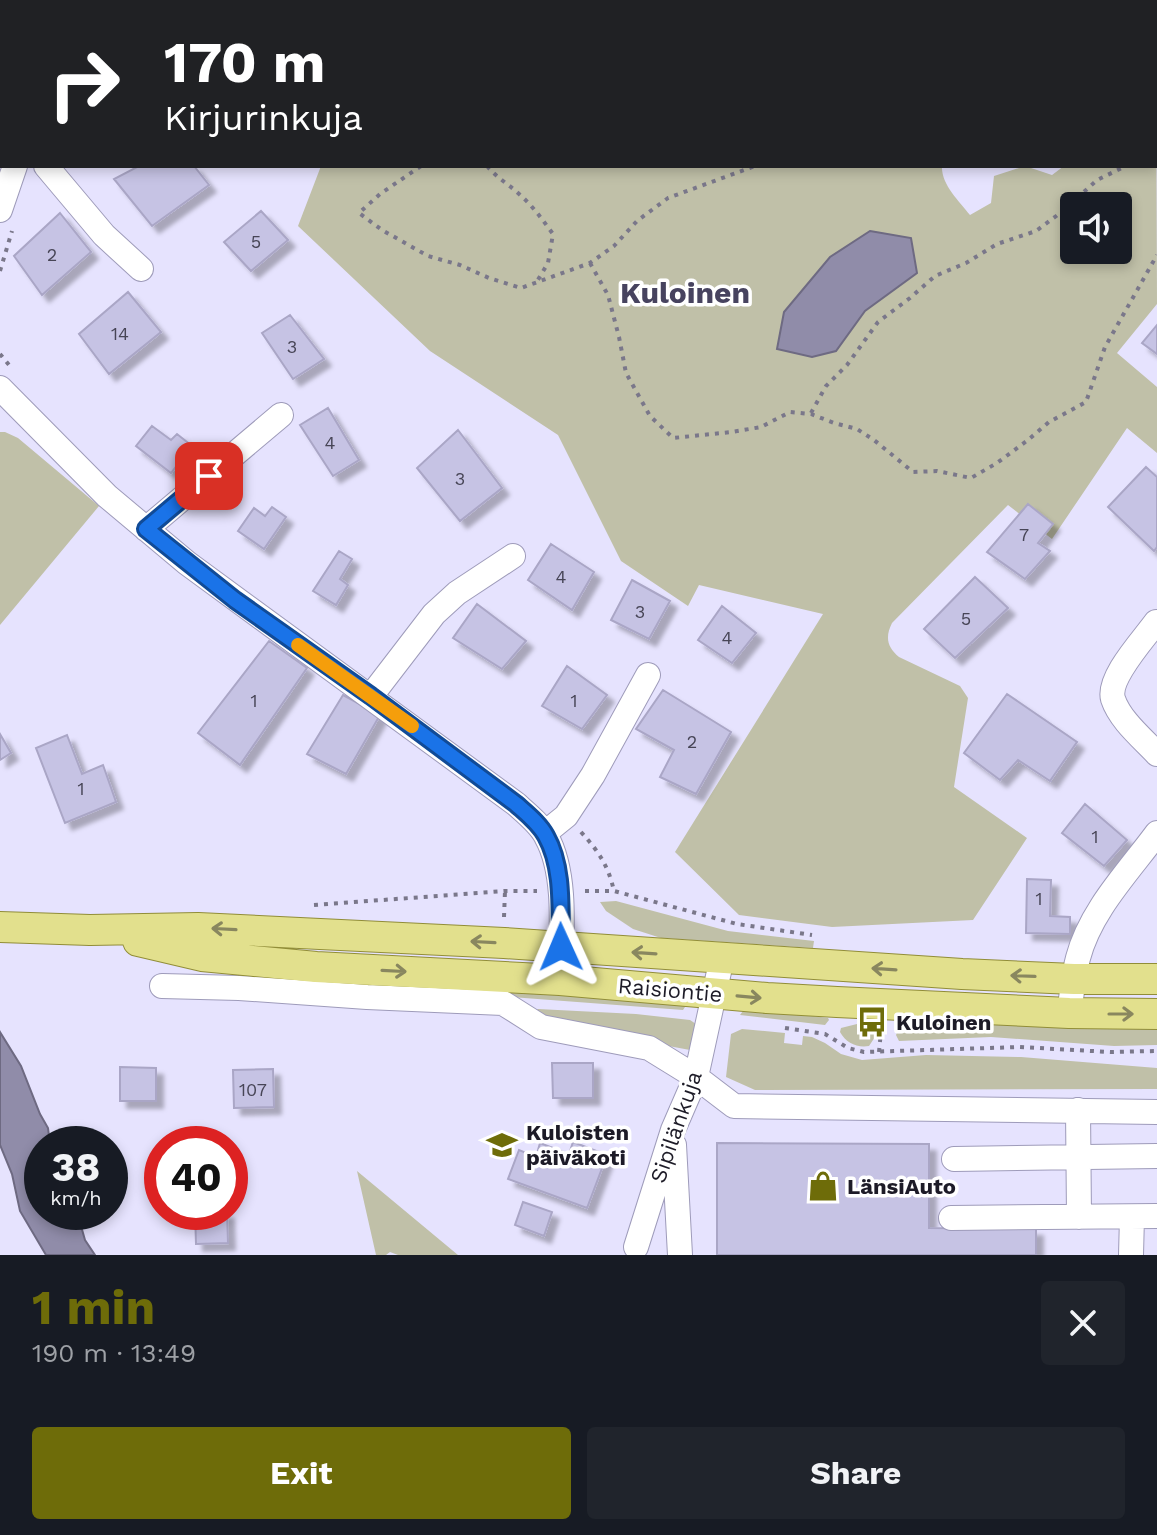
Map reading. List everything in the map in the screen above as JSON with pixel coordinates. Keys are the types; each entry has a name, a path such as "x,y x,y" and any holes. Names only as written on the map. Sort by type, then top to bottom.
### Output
{"main road":[{"name":"Raisiontie","path":"11,927 90,930 198,928 504,943 962,974 1157,979"},
{"name":"Raisiontie","path":"90,930 202,956 316,967 560,980 837,1002 1157,1014"}],"street":[{"path":"0,210 14,168"},
{"path":"48,168 104,235 141,269"},
{"path":"2,394 107,496 146,529 235,600 516,804 545,833 557,866 560,891 560,980"},
{"path":"146,529 281,415"},
{"path":"371,696 434,614 457,593 513,556"},
{"path":"1156,622 1113,683 1112,696 1126,720 1157,754"},
{"path":"545,833 566,816 593,775 648,675"},
{"path":"1069,1013 1078,956 1088,931 1102,906 1157,833"},
{"name":"Sipilänkuja","path":"636,1247 673,1130 696,1077 722,958"},
{"path":"162,986 503,1003 541,1027 649,1048 696,1077 734,1106 1157,1112"},
{"path":"1078,1110 1079,1217"},
{"path":"673,1130 680,1255"},
{"path":"954,1159 1157,1156"},
{"path":"951,1218 1157,1216"},
{"path":"1131,1255 1132,1217"}],"path":[{"path":"418,168 359,213 428,256 521,288 590,263 668,198 750,168"},
{"path":"489,168 538,213 553,234 548,263 536,283"},
{"path":"811,414 826,386 847,365 878,322 935,276 966,263 997,244 1036,231 1097,180 1122,168"},
{"path":"590,263 608,295 626,373 650,416 673,438 761,427 790,412 811,414 857,429 913,472 937,471 971,478 997,463 1049,422 1086,402 1105,347 1157,255"},
{"path":"614,891 737,924 812,935"},
{"path":"879,1052 882,1023"},
{"path":"782,1028 825,1034 848,1048 864,1052 1020,1047 1157,1051"}],"green space":[{"path":"320,168 942,168 948,186 970,215 991,203 994,176 1019,168 1031,168 1052,175 1061,168 1157,168 1157,304 1117,353 1157,387 1157,453 1127,428 1052,539 1008,505 892,623 888,633 888,642 899,657 960,686 968,698 954,787 1027,838 973,920 832,927 739,915 675,852 823,614 699,585 688,606 621,561 558,435 430,351 298,226","holes":["911,238 917,273 865,311"]},
{"path":"0,432 18,438 99,506 0,625"},
{"path":"616,901 728,931 814,941 813,948 661,938 633,929 606,911 600,902"},
{"path":"512,987 685,1004 685,1007 683,1010 511,997"},
{"path":"753,1008 829,1020 825,1025 740,1015"},
{"path":"535,1011 636,1014 690,1020 696,1024 690,1050 540,1022"},
{"path":"995,1019 1157,1023 1157,1045 1114,1046 991,1037 899,1041 896,1035 899,1028 916,1024"},
{"path":"857,1024 873,1031 875,1037 869,1046 852,1044 840,1032 841,1028"},
{"path":"742,1029 785,1033 784,1043 802,1045 803,1036 812,1037 841,1054 862,1060 926,1055 1021,1057 1157,1068 1157,1089 755,1090 726,1077 731,1034"},
{"path":"357,1171 458,1255 398,1255 390,1252 376,1255"}],"shaded area":[{"path":"870,231 911,238 917,273 865,311 836,351 812,357 777,349 784,312 830,257"},
{"path":"0,1032 21,1066 47,1126 24,1126 24,1218 0,1145"},
{"path":"31,1230 82,1230 95,1255 46,1255"}],"building":[{"path":"135,168 196,168 209,185 152,226 114,179"},
{"path":"261,211 288,240 251,271 224,242"},
{"path":"60,213 91,252 42,295 14,256"},
{"path":"128,292 161,332 109,374 79,334"},
{"path":"290,315 324,359 293,379 262,333"},
{"path":"1157,325 1157,354 1142,343"},
{"path":"328,408 359,460 333,476 300,425"},
{"path":"152,426 171,440 177,434 192,446 171,473 136,446"},
{"path":"458,430 502,488 460,521 417,468"},
{"path":"1146,467 1157,477 1157,547 1154,551 1108,507"},
{"path":"1028,504 1053,524 1038,543 1050,551 1025,579 987,552"},
{"path":"272,507 286,517 264,549 238,531 254,508 265,516"},
{"path":"551,544 594,572 572,610 528,580"},
{"path":"339,551 352,559 340,579 348,585 336,605 313,591"},
{"path":"975,577 1008,608 955,658 924,629"},
{"path":"632,580 670,601 649,639 611,620"},
{"path":"477,604 526,641 502,669 453,638"},
{"path":"722,606 756,633 732,663 698,640"},
{"path":"269,641 307,668 240,765 198,733"},
{"path":"567,666 607,695 582,729 542,706"},
{"path":"663,690 731,732 696,794 660,777 674,750 636,729"},
{"path":"1007,694 1077,742 1050,781 1018,760 1000,780 964,753"},
{"path":"343,695 380,715 346,774 307,754"},
{"path":"0,734 11,753 0,760"},
{"path":"67,735 82,774 103,765 116,802 65,823 36,748"},
{"path":"1085,804 1127,840 1104,866 1062,833"},
{"path":"1027,879 1051,880 1050,916 1070,917 1070,934 1026,933"},
{"path":"552,1063 593,1063 593,1098 553,1098"},
{"path":"120,1067 156,1068 156,1101 120,1101"},
{"path":"273,1069 274,1107 234,1108 233,1070"},
{"path":"573,1142 607,1155 587,1208 508,1179 519,1150 536,1157 540,1143 569,1154"},
{"name":"LänsiAuto","path":"717,1143 929,1144 929,1228 1036,1229 1036,1255 717,1255"},
{"path":"523,1202 552,1212 544,1236 515,1225"},
{"path":"196,1230 228,1230 228,1243 196,1244"}],"slow traffic":[{"path":"298,645 412,726"}],"place":[{"name":"Kuloinen","path":"872,1022"},
{"name":"Kuloisten päiväkoti","path":"502,1145"},
{"name":"LänsiAuto","path":"823,1186"}],"district":[{"name":"Kuloinen","path":"685,292"}],"route":[{"path":"209,476 146,529 235,600 397,715 528,815 545,833 557,866 561,947"}]}
